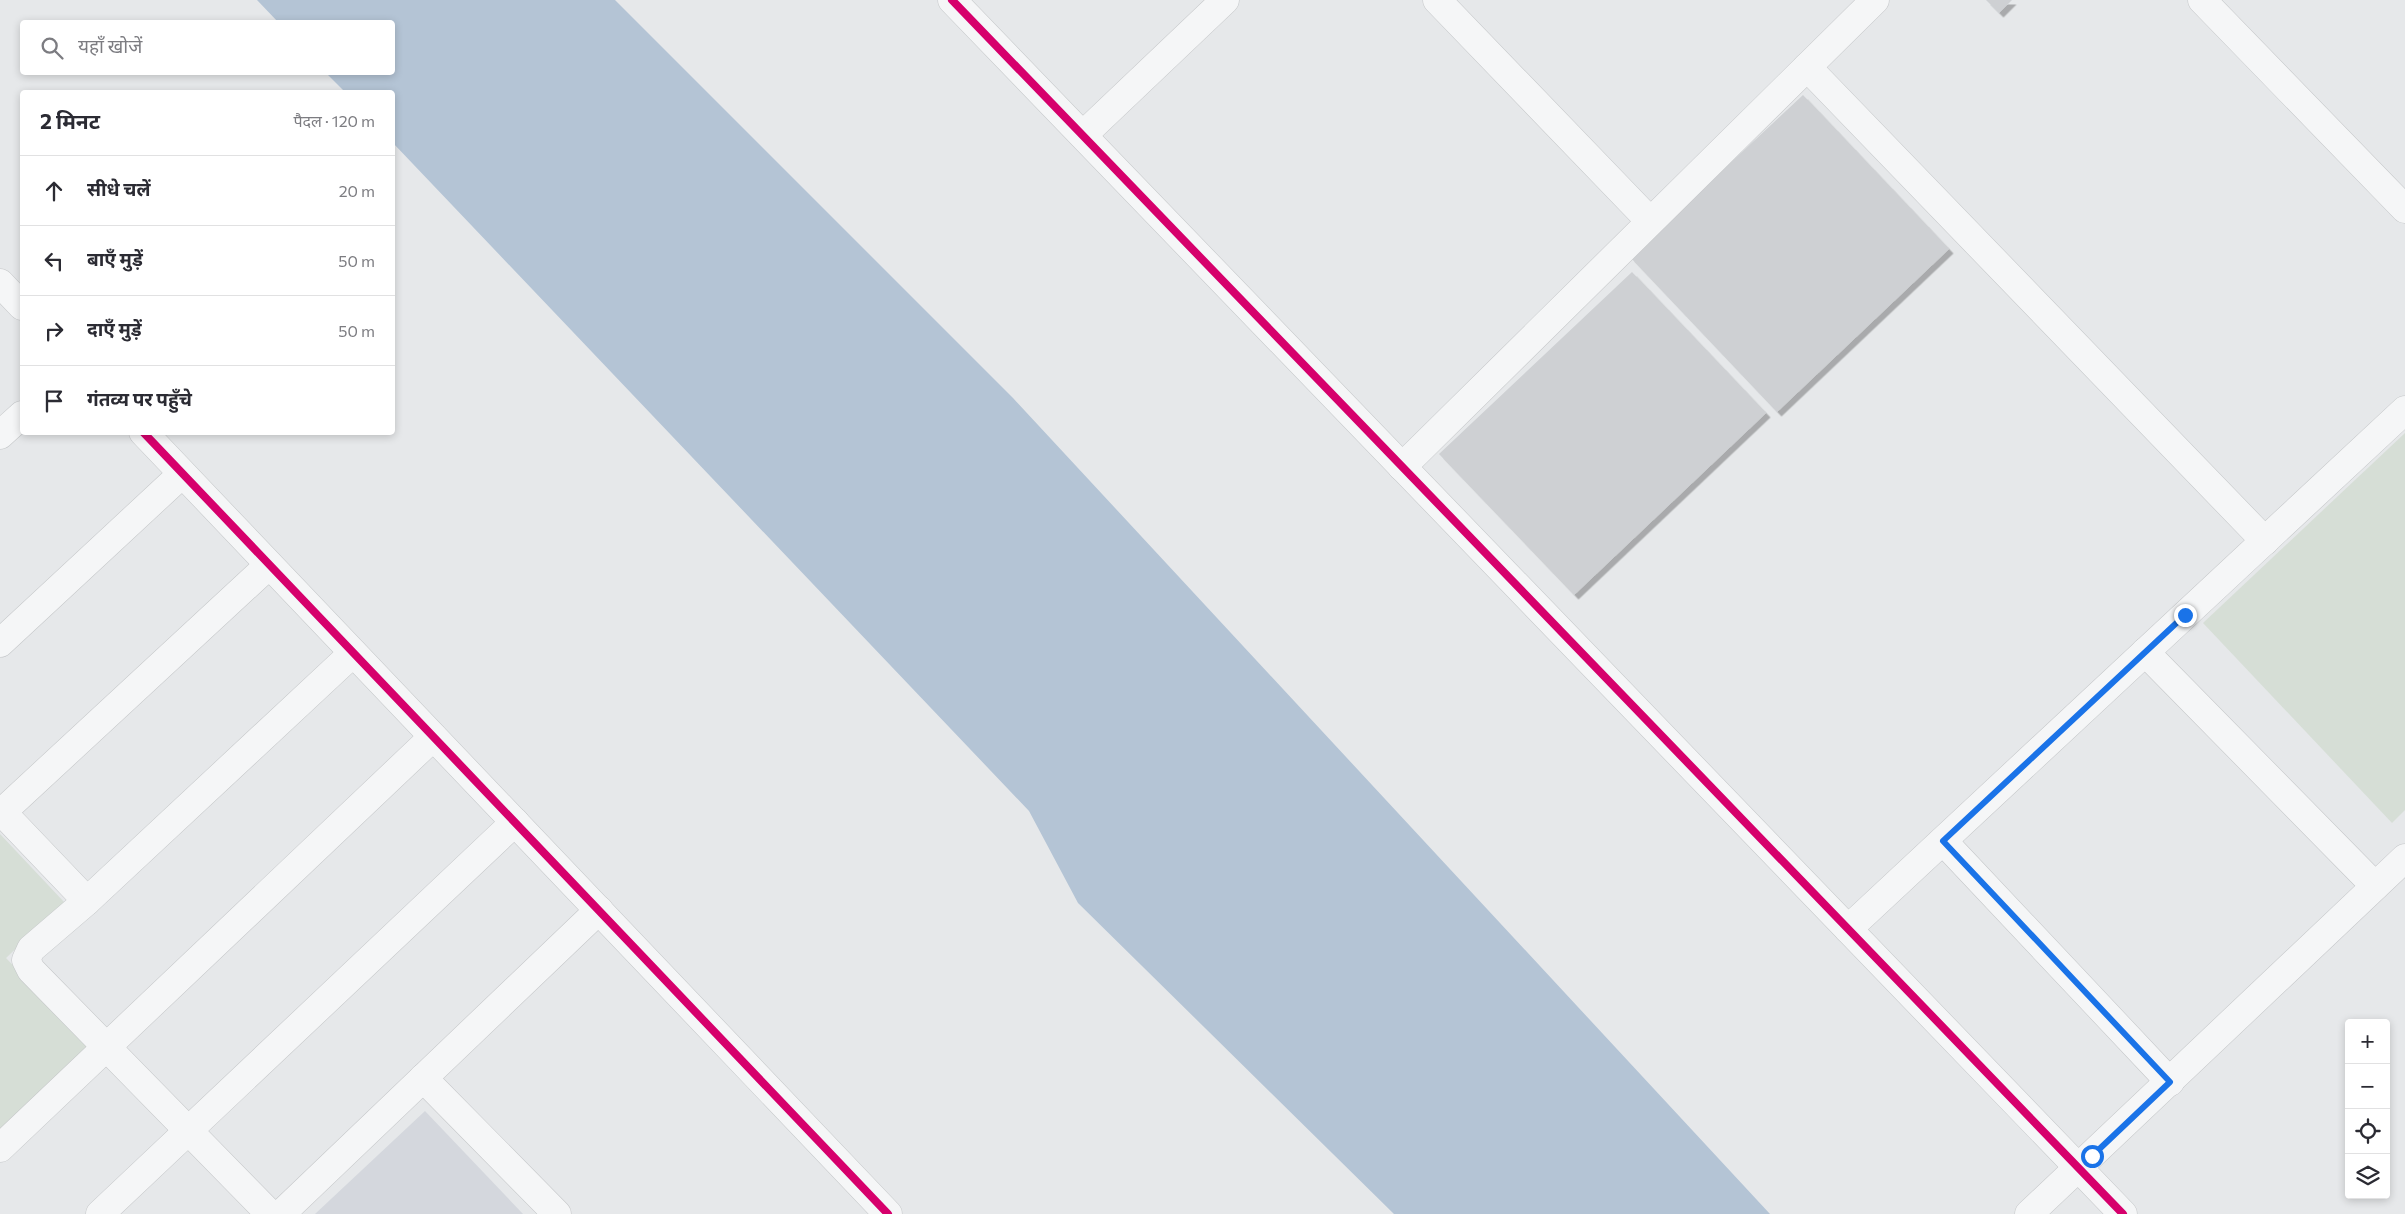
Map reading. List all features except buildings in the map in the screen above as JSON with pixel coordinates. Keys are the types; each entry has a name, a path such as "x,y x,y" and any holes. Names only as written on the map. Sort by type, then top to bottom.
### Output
{"street":[{"path":"952,0 2123,1214"},
{"path":"1083,135 1226,0"},
{"path":"1437,0 1650,221"},
{"path":"1402,467 1875,0"},
{"path":"2202,0 2405,208"},
{"path":"1807,67 2265,540"},
{"path":"0,283 20,304"},
{"path":"1848,929 2405,410"},
{"path":"0,436 20,416"},
{"path":"146,435 888,1214"},
{"path":"0,643 182,474"},
{"path":"87,901 1,813 269,565"},
{"path":"2145,652 2375,886"},
{"path":"270,1214 31,970 26,960 31,949 87,901 353,653"},
{"path":"0,1148 432,737"},
{"path":"100,1214 514,822"},
{"path":"1943,841 2170,1082"},
{"path":"2029,1214 2405,858"},
{"path":"281,1214 599,910"},
{"path":"423,1078 557,1214"}],"shaded area":[{"path":"2405,433 2405,810 2392,823 2203,623"},
{"path":"0,834 64,902 6,958 90,1046 0,1132"},
{"path":"425,1111 523,1214 315,1214"}],"water":[{"path":"257,0 615,0 1013,398 1770,1214 1394,1214 1078,903 1029,811 395,145 395,90 343,90 328,75 395,75 395,20 276,20"}],"cycle path":[{"path":"952,0 2123,1214"},
{"path":"146,435 888,1214"}],"route":[{"path":"2092,1156 2170,1082 1943,841 2185,615"}]}
